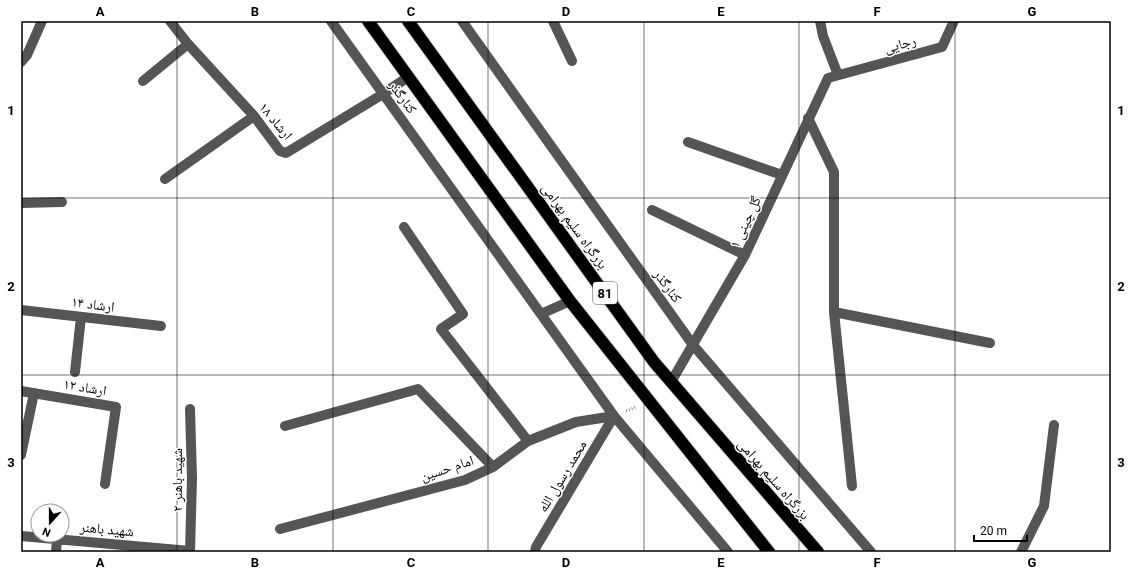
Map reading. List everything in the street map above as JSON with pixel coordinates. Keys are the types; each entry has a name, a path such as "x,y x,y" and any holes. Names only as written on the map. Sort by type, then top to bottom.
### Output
{"highway":[{"name":"81","path":"368,21 570,301 769,552"},
{"name":"بزرگراه سلیم بهرامی","path":"408,21 650,355 671,382 818,552"}],"street":[{"path":"21,62 27,55 42,21"},
{"name":"ارشاد ۱۸","path":"170,21 188,44 254,116 280,151 286,153 383,94 408,77"},
{"name":"کنارگذر","path":"330,21 614,416 728,552"},
{"name":"کنارگذر","path":"462,21 693,345 871,552"},
{"path":"553,21 572,61"},
{"path":"820,21 823,36 838,75"},
{"name":"رجایی","path":"838,75 942,47 954,21"},
{"path":"143,81 188,44"},
{"name":"گل چینی ۱","path":"671,382 745,255 828,78 838,75"},
{"path":"165,179 254,116"},
{"path":"808,118 834,172 834,312 852,486"},
{"path":"688,142 782,175"},
{"path":"21,203 62,202"},
{"path":"652,210 745,255"},
{"path":"404,227 463,314 442,329 528,441"},
{"path":"541,314 570,301"},
{"name":"ارشاد ۱۴","path":"21,310 161,326"},
{"path":"834,312 990,343"},
{"path":"75,372 82,317"},
{"path":"285,426 418,389 492,468"},
{"name":"ارشاد ۱۲","path":"21,391 116,407 105,484"},
{"path":"21,455 34,393"},
{"name":"شهید باهنر ۲","path":"190,409 192,478 190,551"},
{"name":"امام حسین","path":"280,529 465,480 492,468 528,441 576,422 614,416"},
{"name":"محمد رسول الله","path":"535,552 536,547 614,416"},
{"path":"1021,552 1044,506 1054,425"},
{"name":"شهید باهنر","path":"70,540 190,551"}]}
